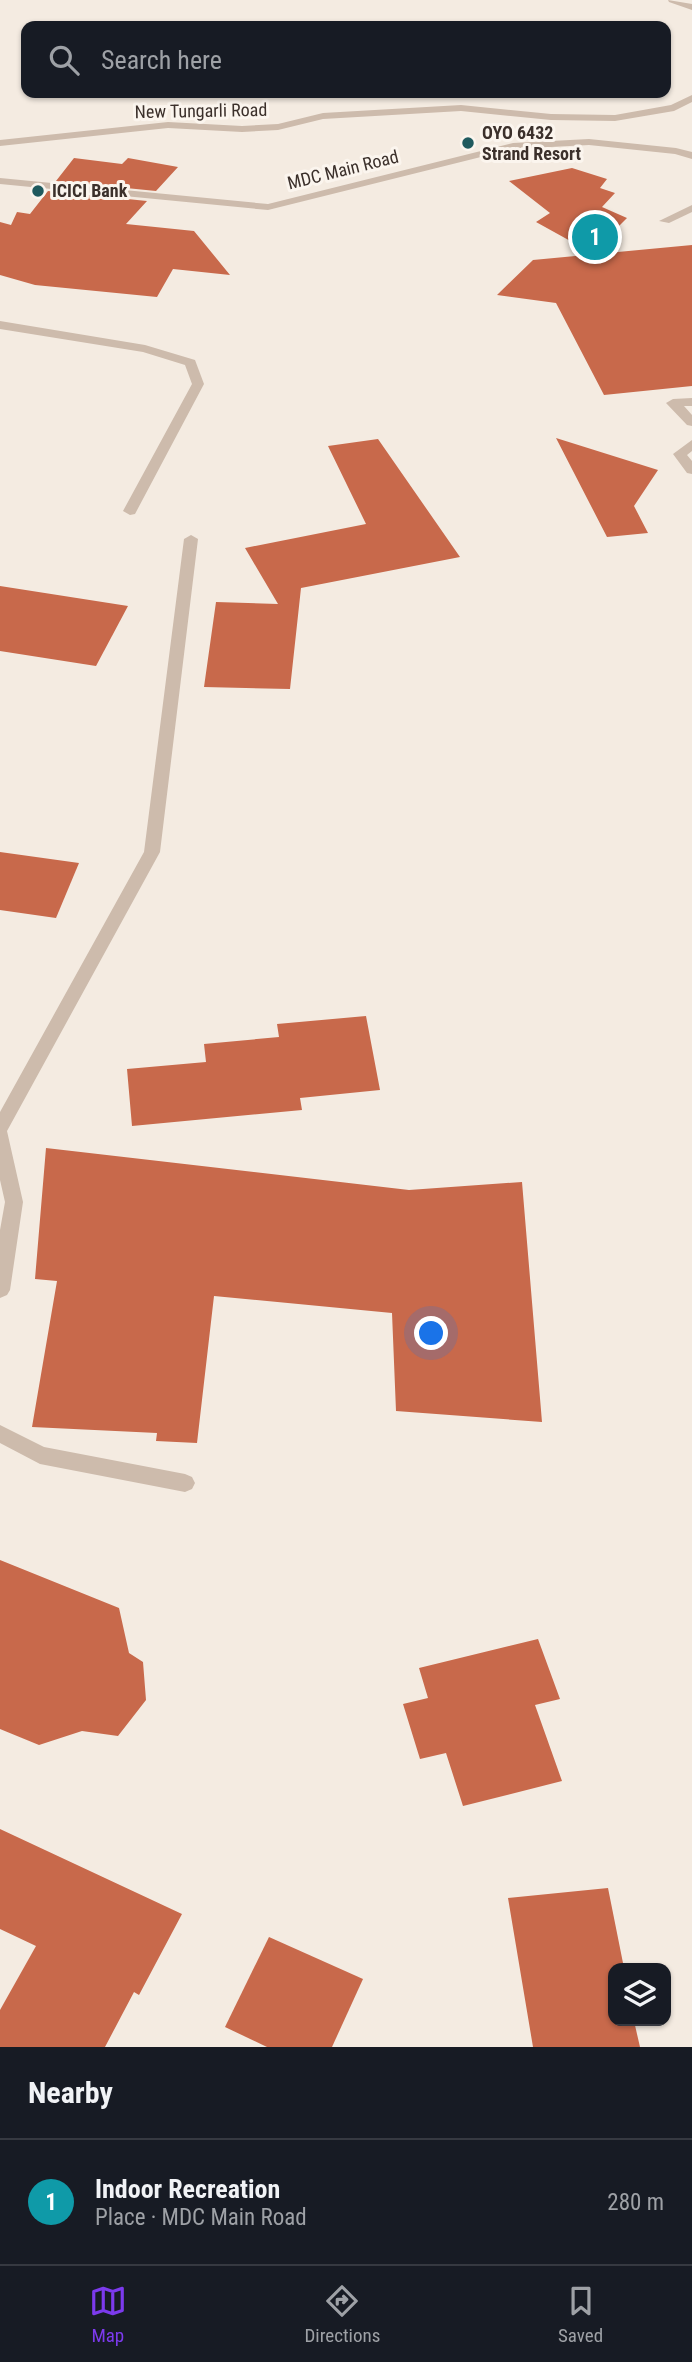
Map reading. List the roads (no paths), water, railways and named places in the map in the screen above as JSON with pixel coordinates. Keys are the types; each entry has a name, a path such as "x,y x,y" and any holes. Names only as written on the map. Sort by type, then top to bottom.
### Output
{"street":[{"path":"673,0 692,8"},
{"name":"New Tungarli Road","path":"0,143 168,125 242,129 278,127 323,116 461,108 551,117 615,118 674,108 692,98"},
{"name":"MDC Main Road","path":"0,181 268,206 513,146 589,142 676,151 692,156"},
{"path":"665,221 692,208"},
{"path":"0,325 145,349 191,363 198,384 130,511"},
{"path":"692,402 673,403 692,422"},
{"path":"692,444 680,454 692,470"},
{"path":"0,1128 152,852 191,539"},
{"path":"0,1135 14,1202 0,1290"},
{"path":"0,1433 40,1455 185,1483"}],"place":[{"name":"OYO 6432 Strand Resort","path":"468,143"},
{"name":"ICICI Bank","path":"38,191"},
{"name":"Indoor Recreation","path":"595,237"}]}
